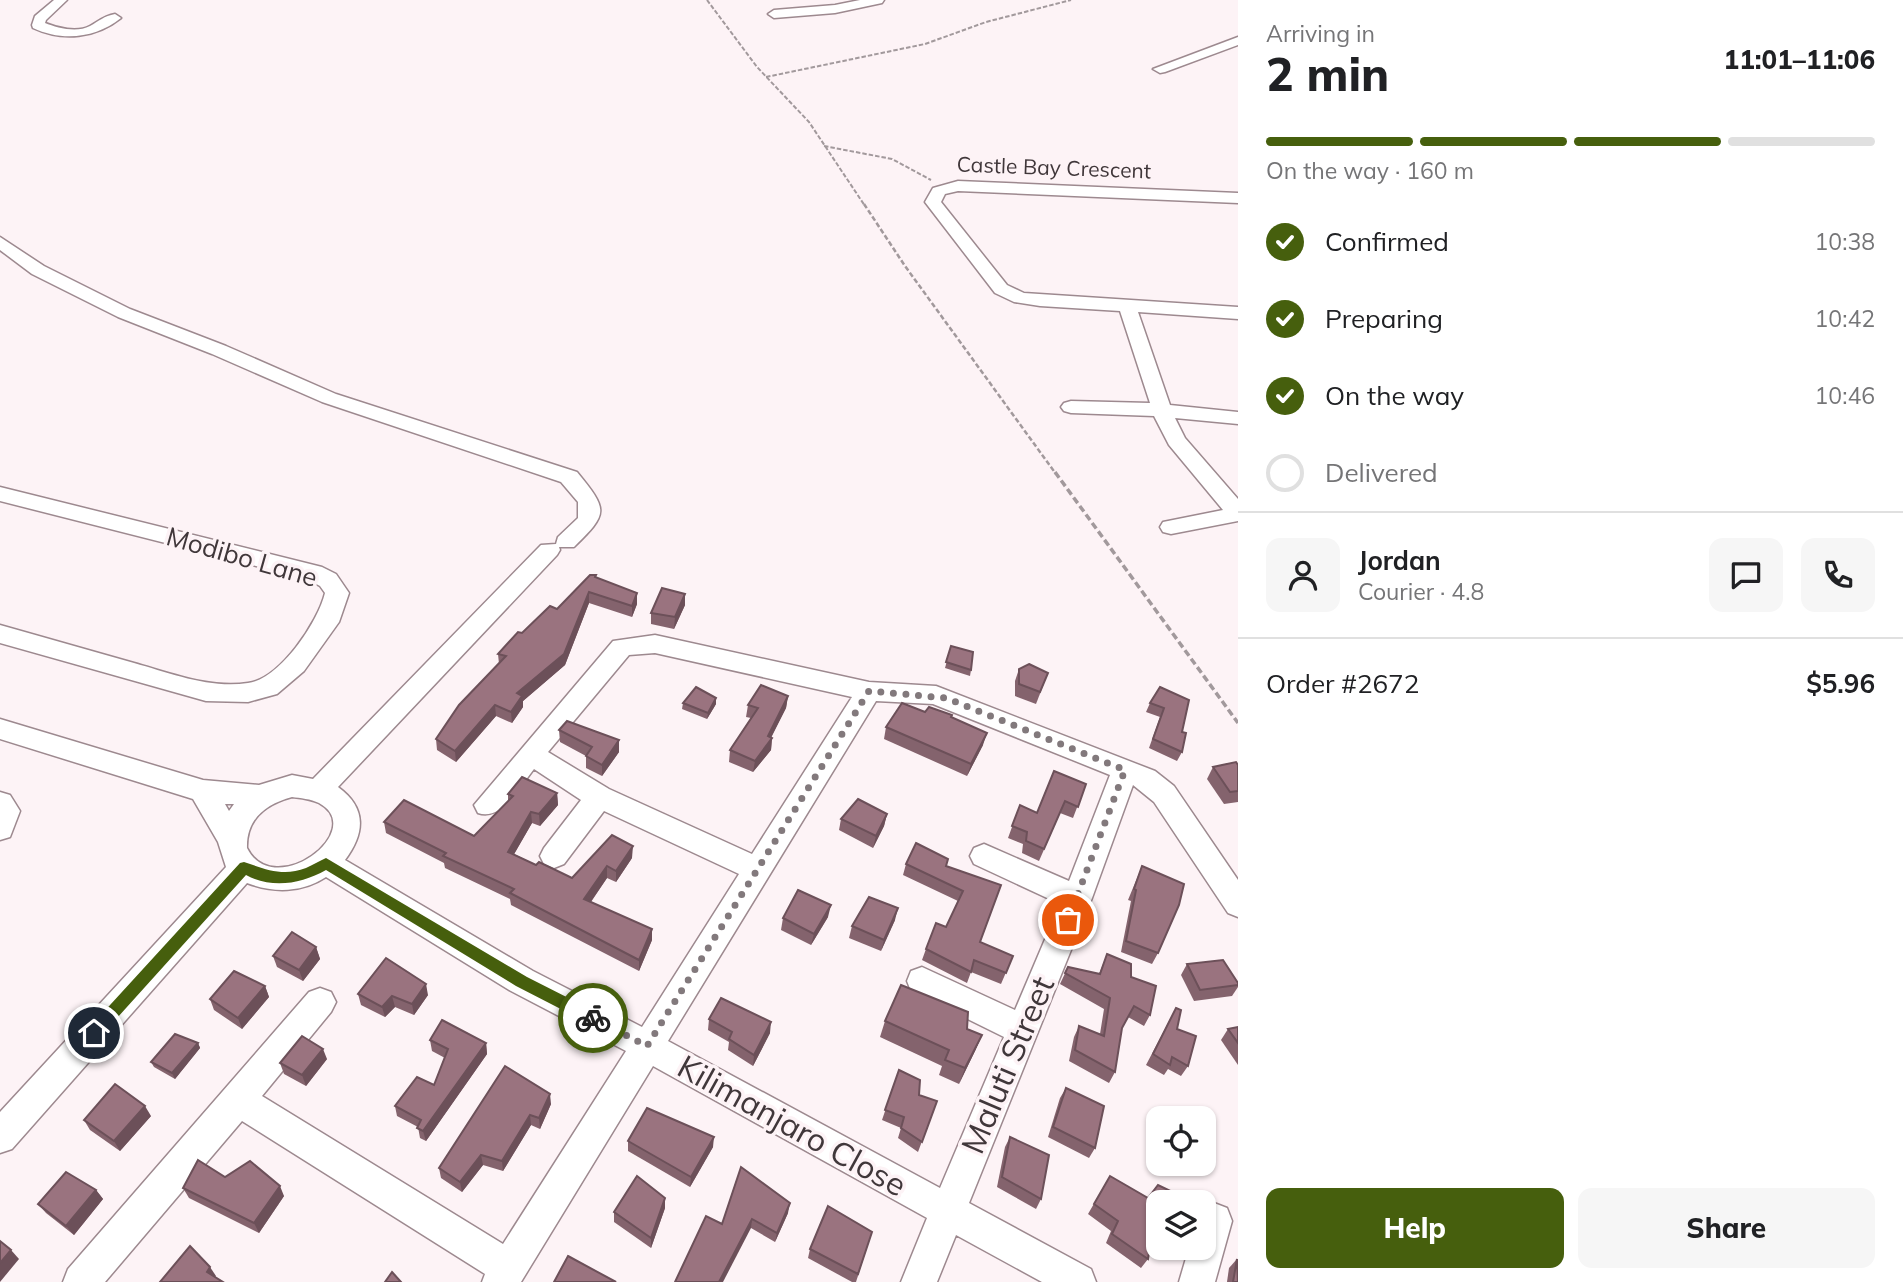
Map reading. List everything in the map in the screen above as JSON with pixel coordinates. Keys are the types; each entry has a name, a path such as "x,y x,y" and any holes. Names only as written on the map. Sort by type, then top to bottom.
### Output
{"street":[{"path":"61,0 40,19 38,25 59,31 84,32 93,30 108,19 116,18"},
{"path":"774,14 835,9 878,0"},
{"path":"1160,69 1238,41"},
{"path":"1214,50 1237,58"},
{"name":"Castle Bay Crescent","path":"1235,203 968,186 945,187 934,197 936,210 1005,292 1033,300 1238,313"},
{"path":"0,242 38,270 124,313 219,350 329,398 569,477 589,501 589,520 557,546 320,789"},
{"path":"1126,306 1162,411 1177,441 1238,514 1171,527"},
{"path":"1071,407 1238,418"},
{"name":"Modibo Lane","path":"0,494 299,569 328,580 337,593 334,610 295,665 268,687 248,694 206,692 0,634"},
{"path":"488,805 618,650 643,643 677,648 869,691 946,698 1144,778 1164,794 1238,904"},
{"path":"239,1100 504,1275 869,691"},
{"path":"0,729 202,791 262,796"},
{"path":"531,754 599,797 758,870"},
{"name":"Maluti Street","path":"919,1282 1077,898 1125,770"},
{"path":"202,791 231,839 234,855 244,867 260,876 287,878 308,874 326,863 340,849 348,832 348,816 341,802 320,789 292,786 262,796 246,808 235,823 231,839"},
{"path":"554,856 599,797"},
{"path":"0,803 5,811 0,829"},
{"path":"984,856 1077,898"},
{"name":"Kilimanjaro Close","path":"326,863 522,981 647,1046 1078,1282"},
{"path":"0,1137 244,867"},
{"path":"922,981 1023,1030"},
{"path":"81,1282 320,1002"},
{"path":"1197,1282 1203,1260"}],"path":[{"path":"707,0 766,77 809,122 905,266 1238,723"},
{"path":"766,77 925,44 986,22 1071,0"},
{"path":"824,146 892,159 945,187"}],"building":[{"path":"590,575 596,575 595,577 637,593 632,606 589,592 564,654 517,693 522,696 511,712 495,705 455,751 436,739 459,705 506,656 498,654 518,632 522,633 550,606 557,609"},
{"path":"662,588 685,594 675,617 651,613"},
{"path":"951,646 973,652 971,670 946,662"},
{"path":"1029,664 1048,673 1040,692 1019,684 1019,669"},
{"path":"761,685 788,696 768,736 772,738 755,761 730,750 758,708 748,705"},
{"path":"696,687 716,698 708,713 683,703"},
{"path":"1160,687 1189,700 1182,732 1186,733 1182,752 1153,739 1164,708 1150,703"},
{"path":"902,703 925,712 929,707 952,715 951,717 987,733 971,764 886,727"},
{"path":"567,721 619,740 602,765 586,756 592,747 559,730"},
{"path":"1236,762 1238,791 1230,792 1213,767"},
{"path":"1054,771 1086,784 1078,807 1065,801 1044,849 1026,841 1027,832 1012,826 1020,805 1037,813"},
{"path":"522,777 557,793 539,814 531,812 508,852 536,865 539,862 572,878 612,835 633,846 616,871 607,866 584,899 652,929 639,960 510,893 514,889 443,856 446,853 384,822 404,800 474,836 513,796 508,794"},
{"path":"858,799 887,814 876,836 841,819"},
{"path":"916,843 948,859 946,866 1001,885 980,942 1013,956 1006,973 974,960 971,972 926,949 936,923 946,927 963,891 906,864"},
{"path":"1142,866 1184,884 1179,905 1158,953 1126,941 1136,890 1134,889"},
{"path":"798,890 831,905 814,934 783,918"},
{"path":"869,897 898,908 884,940 852,926"},
{"path":"292,932 316,947 299,970 273,956"},
{"path":"1107,954 1131,964 1131,977 1156,986 1150,1015 1134,1006 1122,1028 1115,1072 1075,1050 1079,1026 1104,1036 1110,998 1065,973 1068,967 1100,974"},
{"path":"386,958 426,984 412,1004 392,996 382,1007 358,994"},
{"path":"1223,960 1238,985 1200,990 1187,964"},
{"path":"234,971 265,986 238,1018 210,999"},
{"path":"901,985 968,1012 967,1029 982,1035 965,1068 945,1060 949,1050 885,1021"},
{"path":"721,998 771,1022 754,1055 729,1039 732,1032 709,1019"},
{"path":"1176,1008 1181,1010 1177,1029 1196,1036 1188,1066 1172,1057 1170,1065 1153,1054"},
{"path":"442,1020 486,1043 423,1131 417,1128 421,1120 395,1106 417,1077 434,1085 448,1049 430,1040"},
{"path":"1238,1027 1238,1043 1228,1029"},
{"path":"175,1034 198,1043 172,1073 151,1062"},
{"path":"302,1036 323,1049 302,1075 280,1063"},
{"path":"505,1066 550,1094 539,1118 530,1115 502,1161 481,1155 460,1182 439,1168"},
{"path":"899,1070 920,1080 919,1095 937,1101 922,1142 901,1128 904,1117 885,1110"},
{"path":"115,1084 145,1106 114,1141 84,1120"},
{"path":"1066,1088 1104,1106 1095,1148 1053,1127"},
{"path":"647,1108 714,1137 691,1177 628,1141"},
{"path":"1010,1137 1049,1155 1041,1199 1002,1177"},
{"path":"198,1160 225,1177 250,1161 280,1186 254,1223 183,1188"},
{"path":"741,1167 790,1203 777,1233 752,1219 719,1282 675,1282 706,1216 722,1224"},
{"path":"66,1172 96,1190 66,1226 38,1204"},
{"path":"637,1176 665,1198 651,1238 614,1212"},
{"path":"1110,1176 1146,1197 1146,1258 1112,1234 1118,1221 1094,1204"},
{"path":"1158,1185 1168,1190 1154,1190"},
{"path":"828,1206 872,1232 858,1274 810,1249"},
{"path":"0,1241 11,1250 0,1263"},
{"path":"190,1246 210,1267 207,1272 223,1282 160,1282"},
{"path":"568,1256 616,1282 554,1282"},
{"path":"1237,1259 1238,1282 1233,1282"},
{"path":"392,1272 401,1282 385,1282"}],"way so far":[{"path":"593,1018 647,1046 869,691 946,698 1125,770 1068,920"}],"route":[{"path":"94,1033 244,867 260,876 287,878 308,874 326,863 522,981 593,1018"}]}
